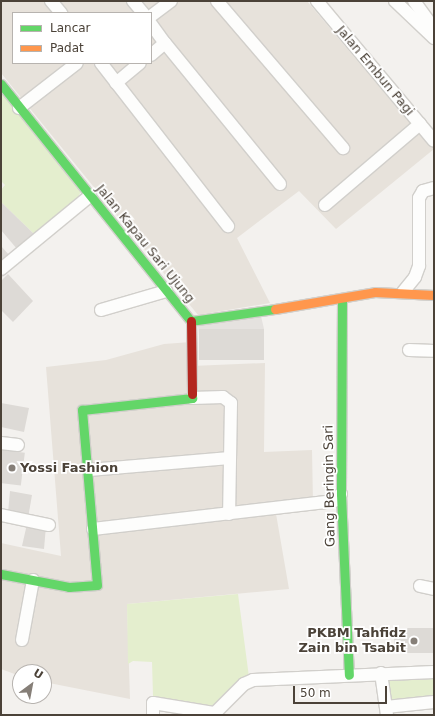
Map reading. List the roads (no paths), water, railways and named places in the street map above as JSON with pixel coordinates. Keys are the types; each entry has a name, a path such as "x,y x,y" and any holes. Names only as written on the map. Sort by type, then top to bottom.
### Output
{"street":[{"path":"52,1 60,12"},
{"path":"133,1 142,12"},
{"path":"152,15 171,1"},
{"path":"217,1 343,148"},
{"name":"Jalan Embun Pagi","path":"317,1 434,141"},
{"path":"395,1 434,38"},
{"path":"414,1 434,29"},
{"path":"152,25 280,184"},
{"path":"152,54 166,43"},
{"path":"19,108 76,64"},
{"path":"102,64 228,226"},
{"path":"116,83 139,64"},
{"name":"Jalan Kapau Sari Ujung","path":"1,84 191,321 215,320 375,292 403,292 434,295"},
{"path":"325,205 420,124"},
{"path":"403,292 415,277 419,266 419,198 424,191 434,188"},
{"path":"1,269 90,196"},
{"path":"101,310 166,291"},
{"name":"Gang Beringin Sari","path":"342,298 341,494 349,675"},
{"path":"191,321 192,398"},
{"path":"409,350 434,352"},
{"path":"1,574 84,588 97,586 82,410 192,398 223,397 229,401 229,514"},
{"path":"1,443 18,445"},
{"path":"88,470 229,458"},
{"path":"93,529 334,501 341,494"},
{"path":"1,515 49,525"},
{"path":"22,640 33,580"},
{"path":"420,586 434,589"},
{"path":"153,709 215,713 244,684 253,680 381,673 434,672"},
{"path":"381,673 387,711 434,702"}],"place":[{"name":"Yossi Fashion","path":"12,468"},
{"name":"PKBM Tahfidz Zain bin Tsabit","path":"414,641"}]}
